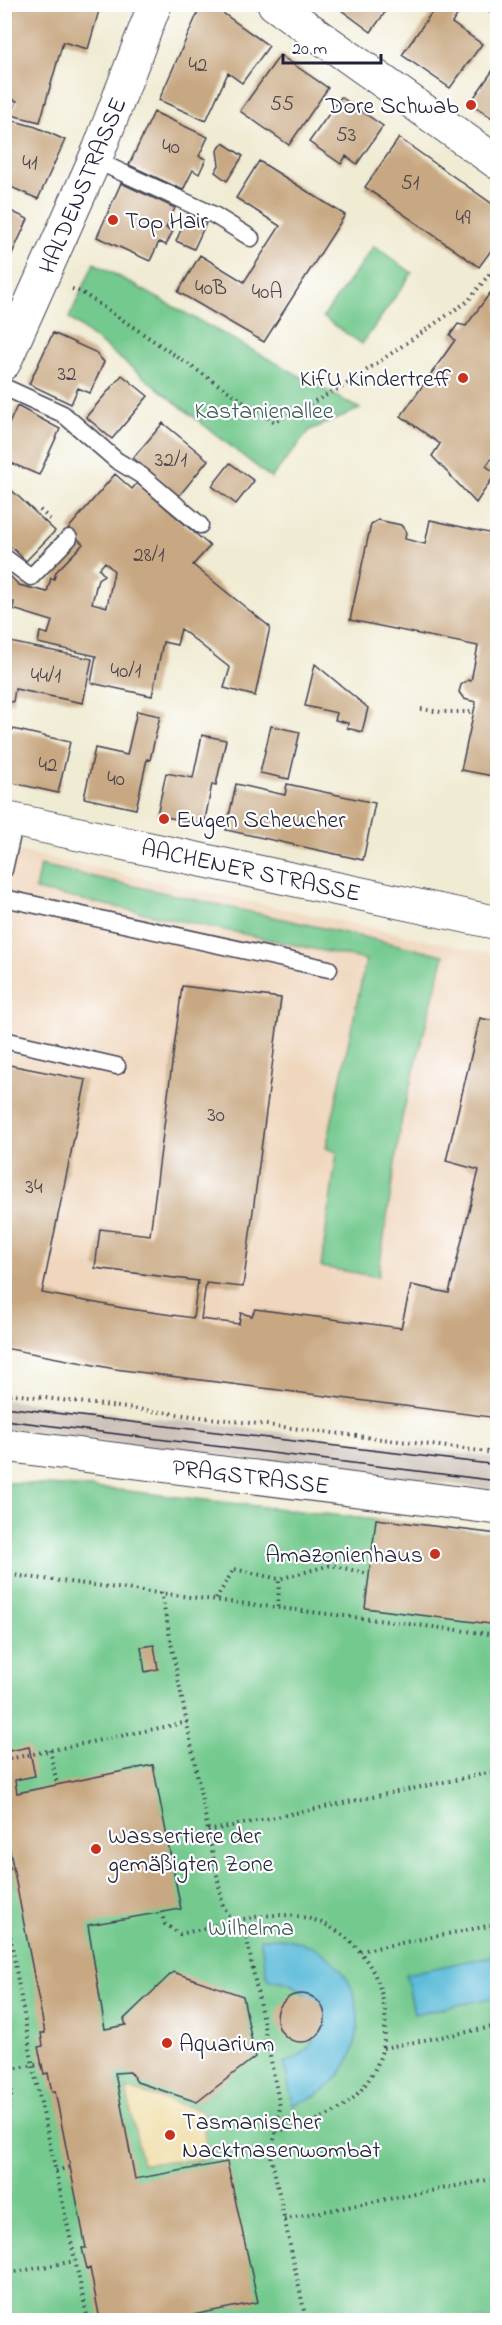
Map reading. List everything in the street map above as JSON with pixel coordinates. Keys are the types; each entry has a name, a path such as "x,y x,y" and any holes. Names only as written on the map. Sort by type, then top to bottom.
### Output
{"street":[{"name":"HALDENSTRASSE","path":"4,363 95,160 155,4"},
{"path":"290,9 498,163"},
{"name":"AACHENER STRASSE","path":"10,820 498,923"},
{"name":"PRAGSTRASSE","path":"4,1445 498,1508"}],"lane":[{"path":"95,160 214,215 251,238"},
{"path":"4,387 63,414 116,460 142,476 200,525"},
{"path":"4,557 31,577 69,538"},
{"path":"4,870 10,820"},
{"path":"4,898 329,969"},
{"path":"4,1040 117,1066"}],"path":[{"path":"43,279 81,292 274,422 342,387 468,301 498,263"},
{"path":"490,273 498,278"},
{"path":"421,709 441,712 474,712"},
{"path":"4,1393 497,1453 498,1449"},
{"path":"216,1599 234,1569 279,1579 331,1565 369,1574"},
{"path":"4,1574 495,1635 498,1672"},
{"path":"278,1607 279,1579"},
{"path":"160,1592 188,1722 223,1906 247,1940 280,2107 271,2156 306,2320"},
{"path":"4,1760 188,1722"},
{"path":"50,1750 57,1784"},
{"path":"208,1831 498,1771"},
{"path":"4,1870 12,1868"},
{"path":"4,1901 33,2066 88,2320"},
{"path":"161,1912 165,1924 180,1934 268,1915 303,1917 325,1924 339,1932 360,1951 377,1977 383,1995 386,2020 383,2048 369,2079 361,2091 340,2109 314,2122 276,2132"},
{"path":"360,1951 498,1924"},
{"path":"383,2048 498,2026"},
{"path":"4,2055 11,2070 12,2097 4,2123"},
{"path":"11,2070 42,2064"},
{"path":"56,2171 70,2167"},
{"path":"284,2219 498,2178"},
{"path":"4,2274 75,2261"}],"shaded area":[{"path":"4,848 497,955 497,1423 114,1371 5,1351"},
{"path":"5,1400 497,1458 497,1490 5,1429"}],"green space":[{"path":"374,246 412,273 362,344 323,317"},
{"name":"Kastanienallee","path":"94,263 360,409 310,430 271,478 69,318"},
{"path":"40,865 444,955 402,1117 378,1277 321,1267 337,1152 326,1148 366,960 35,890"},
{"name":"Wilhelma","path":"4,1482 119,1490 497,1534 497,2320 5,2320"}],"sand":[{"name":"Tasmanischer Nacktnasenwombat","path":"126,2088 202,2111 207,2159 142,2164"}],"water":[{"path":"281,1938 305,1944 327,1956 342,1971 357,2006 358,2025 355,2044 348,2062 337,2078 322,2092 293,2105 284,2063 301,2055 312,2043 317,2029 317,2015 311,2002 301,1990 287,1983 268,1980 260,1939"},
{"path":"497,1955 497,1997 414,2014 406,1974"}],"building":[{"path":"333,4 391,4 371,32"},
{"path":"479,4 498,4 498,18"},
{"path":"11,5 92,5 100,7 88,49 63,42 40,122 11,115 17,101 4,97 4,26"},
{"path":"437,5 460,5 457,9 460,11 452,23 482,44 450,88 402,55"},
{"path":"213,6 269,46 242,83 228,73 206,121 159,100 199,10"},
{"path":"280,55 328,88 289,145 240,111"},
{"path":"498,63 498,122 470,103"},
{"path":"341,97 383,126 357,164 346,156 341,164 309,142"},
{"path":"154,112 208,137 199,156 206,159 199,174 193,170 183,190 129,165"},
{"path":"7,119 36,127 65,140 38,199 4,184 4,123"},
{"path":"399,138 498,208 498,241 479,267 365,187"},
{"path":"223,143 243,156 227,181 215,172 219,165 217,151"},
{"path":"259,161 345,215 264,342 178,292 200,255 244,282 280,226 236,198"},
{"path":"121,183 175,208 166,228 173,231 166,245 159,242 150,261 97,237"},
{"path":"4,208 28,219 4,271"},
{"path":"188,214 206,223 194,249 176,241"},
{"name":"KifU Kindertreff","path":"490,293 498,298 498,450 486,466 496,473 476,503 432,456 440,444 401,416 455,340 450,335 458,324 466,326"},
{"path":"53,333 95,352 104,362 90,393 78,388 71,404 29,384"},
{"path":"122,375 148,396 112,439 86,417"},
{"path":"17,406 60,429 39,475 4,460 4,435"},
{"path":"163,423 208,460 179,496 133,458"},
{"path":"230,463 254,481 236,504 212,486"},
{"path":"115,474 132,489 137,483 210,546 193,565 270,627 255,696 224,688 230,668 181,629 177,645 163,642 152,696 91,683 96,656 38,643 40,632 48,634 52,621 13,609 14,602 4,599 4,570 19,585 47,592 51,578 54,579 56,572 83,544 68,529","holes":["105,562 114,571 107,607 92,603 98,579 104,575 99,569"]},
{"path":"4,483 55,531 26,561 4,540"},
{"path":"378,520 401,525 406,532 405,539 425,544 430,520 498,535 498,777 461,770 476,702 464,699 459,692 461,685 468,680 471,681 478,646 350,620 371,524"},
{"path":"10,642 92,659 83,703 15,689 13,702 4,701 4,672"},
{"path":"315,664 368,708 362,732 347,728 348,723 335,720 337,713 305,706"},
{"path":"137,711 160,716 150,760 147,759 136,809 84,798 95,748 127,755"},
{"path":"271,726 300,732 289,779 260,773"},
{"path":"13,729 70,742 58,793 4,781 4,745 7,734"},
{"path":"202,735 226,740 216,785 212,784 204,825 157,815 166,773 193,778"},
{"path":"236,784 285,795 287,784 375,803 363,860 226,830"},
{"path":"182,986 281,998 243,1287 206,1283 201,1319 239,1324 241,1313 252,1316 255,1309 401,1328 411,1285 449,1293 479,1170 446,1161 480,1018 498,1022 498,1418 115,1369 4,1348 4,1064 86,1080 42,1293 193,1318 198,1281 95,1268 100,1229 150,1235"},
{"name":"Amazonienhaus","path":"376,1519 498,1534 498,1625 365,1608"},
{"path":"154,1645 158,1669 145,1672 141,1647"},
{"name":"Aquarium","path":"4,1734 10,1751 29,1747 35,1776 15,1780 17,1793 153,1765 181,1909 88,1925 105,2029 126,2025 124,2019 173,1972 243,1996 255,2057 197,2102 137,2082 130,2072 115,2073 135,2179 227,2162 258,2302 168,2320 100,2320 90,2268 87,2269 82,2248 86,2248 55,2091 52,2092 48,2073 44,2074 38,2047 43,2046 41,2033 45,2033 4,1820"},
{"path":"296,1994 306,1994 318,2001 325,2013 325,2023 318,2035 306,2042 296,2042 281,2031 277,2023 277,2013 288,1998"}],"tram line":[{"path":"4,1407 498,1465"},
{"path":"4,1420 498,1481"}],"place":[{"name":"Dore Schwab","path":"471,105"},
{"name":"Top Hair","path":"113,220"},
{"name":"KifU Kindertreff","path":"463,378"},
{"name":"Eugen Scheucher","path":"164,819"},
{"name":"Amazonienhaus","path":"435,1554"},
{"name":"Wassertiere der gemäßigten Zone","path":"96,1849"},
{"name":"Aquarium","path":"167,2043"},
{"name":"Tasmanischer Nacktnasenwombat","path":"170,2135"}]}
